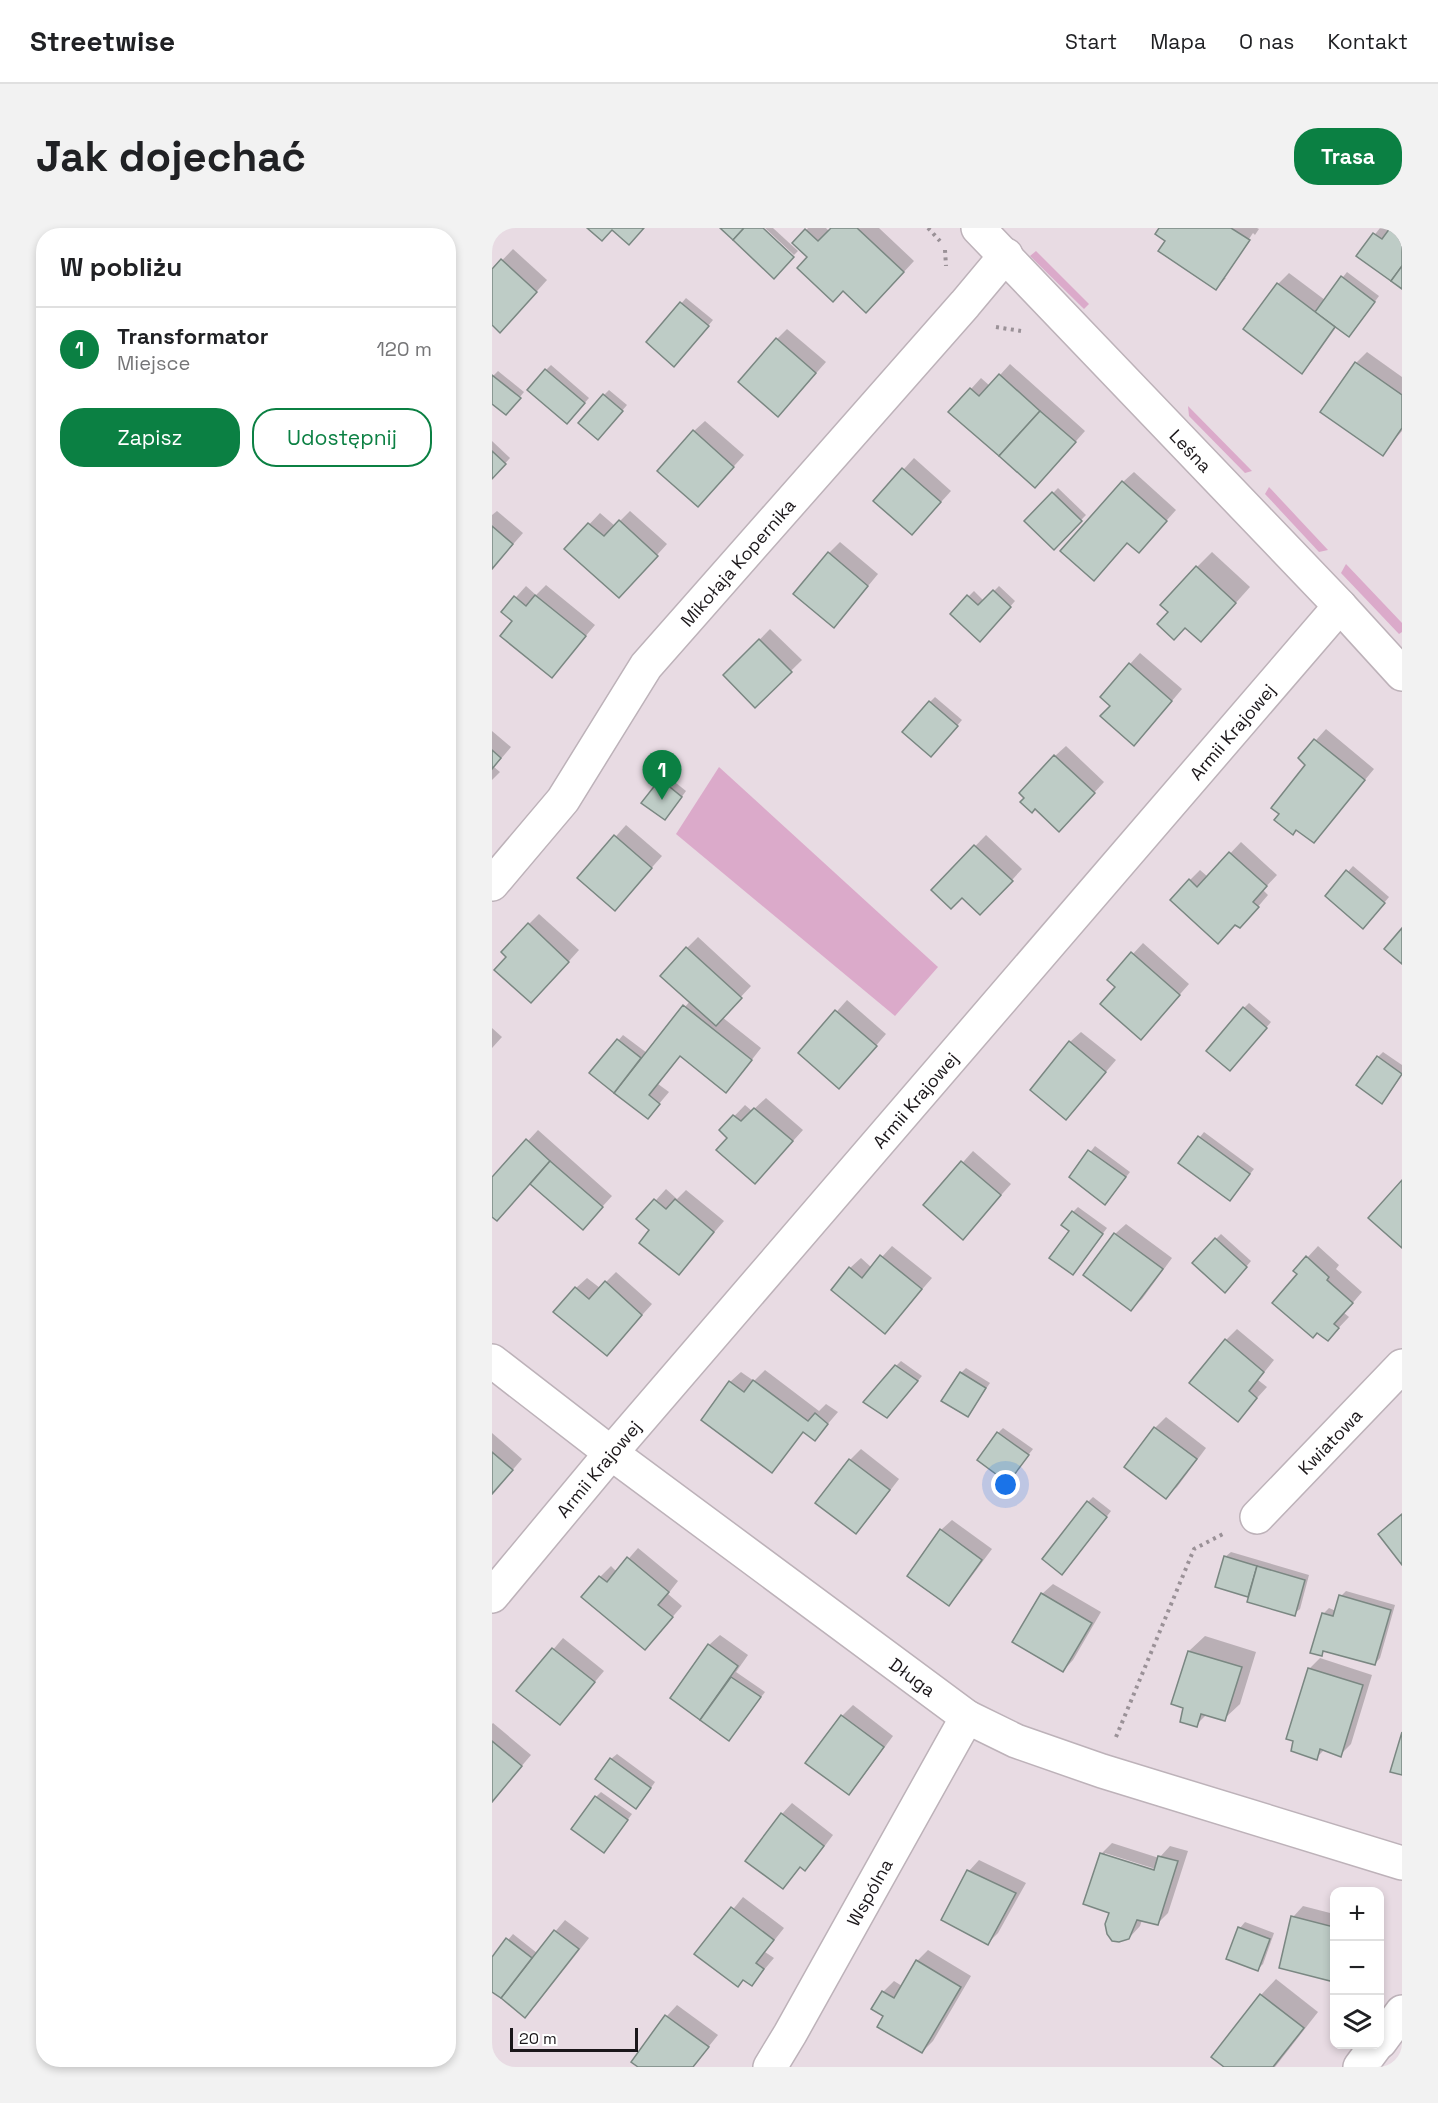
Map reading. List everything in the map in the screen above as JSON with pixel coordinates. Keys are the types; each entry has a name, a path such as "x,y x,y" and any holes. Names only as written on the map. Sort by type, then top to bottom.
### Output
{"street":[{"name":"Leśna","path":"978,228 1340,606 1402,674"},
{"name":"Mikołaja Kopernika","path":"492,884 563,800 646,666 1006,255"},
{"name":"Armii Krajowej","path":"492,1596 611,1453 1340,606"},
{"name":"Długa","path":"492,1361 611,1453 967,1717 1016,1741 1102,1770 1402,1863"},
{"name":"Kwiatowa","path":"1257,1517 1402,1366"},
{"name":"Wspólna","path":"770,2067 967,1717"},
{"path":"1384,2035 1402,2012"},
{"path":"1360,2067 1374,2049"}],"path":[{"path":"1102,1770 1194,1549 1257,1517"}],"shaded area":[{"path":"1036,251 1089,304 1084,309 1030,256"},
{"path":"1188,406 1252,471 1245,473 1189,416"},
{"path":"1269,487 1328,550 1319,552 1265,494"},
{"path":"1346,564 1402,623 1402,632 1399,634 1341,573"},
{"path":"719,767 938,967 895,1016 676,834"}],"building":[{"path":"587,228 644,228 629,245 612,230 602,241"},
{"path":"720,228 744,228 733,240"},
{"path":"744,228 763,228 794,257 774,279 733,240"},
{"path":"831,228 857,228 904,272 866,313 843,291 833,302 797,268 807,257 792,243 805,229 818,241"},
{"path":"1159,228 1231,228 1250,240 1216,290 1158,251 1165,241 1155,234"},
{"path":"1390,228 1402,228 1402,266 1391,281 1356,256 1373,233 1382,239"},
{"path":"501,259 537,292 500,333 492,325 492,269"},
{"path":"1402,266 1402,289 1391,281"},
{"path":"1341,276 1375,302 1349,337 1315,312"},
{"path":"1277,283 1335,327 1302,374 1243,329"},
{"path":"680,302 709,326 674,367 646,342"},
{"path":"776,338 816,373 778,417 738,382"},
{"path":"1355,362 1402,395 1402,428 1383,456 1320,412"},
{"path":"545,369 585,403 567,424 527,390"},
{"path":"999,374 1040,411 999,456 948,412 970,388 979,396"},
{"path":"492,375 521,398 506,415 492,404"},
{"path":"603,394 623,411 598,440 578,423"},
{"path":"1040,411 1076,442 1035,488 999,456"},
{"path":"693,430 734,467 698,507 657,471"},
{"path":"492,451 506,464 492,479"},
{"path":"902,468 941,502 912,535 873,501"},
{"path":"1122,481 1167,521 1139,553 1127,543 1094,581 1060,551"},
{"path":"1052,492 1082,521 1054,550 1024,521"},
{"path":"619,520 658,556 619,598 564,549 588,523 604,536"},
{"path":"492,526 513,544 492,569"},
{"path":"828,552 868,586 834,628 793,594"},
{"path":"1196,566 1236,603 1201,642 1185,628 1174,640 1157,624 1168,612 1160,605"},
{"path":"993,590 1011,607 980,642 950,614 967,595 978,605"},
{"path":"535,595 586,636 552,678 500,636 512,621 501,612 514,596 526,606"},
{"path":"759,639 792,672 755,708 723,675"},
{"path":"1129,663 1172,701 1134,746 1100,716 1110,706 1100,697"},
{"path":"929,701 958,726 931,757 902,732"},
{"path":"1314,739 1365,780 1314,843 1296,830 1293,835 1274,820 1279,814 1271,808 1305,765 1298,758"},
{"path":"492,750 501,758 492,769"},
{"path":"1054,755 1095,793 1059,832 1035,809 1032,813 1020,802 1024,798 1019,793"},
{"path":"660,779 682,797 665,820 641,803"},
{"path":"614,835 652,868 615,911 577,878"},
{"path":"974,845 1013,881 980,915 962,898 951,909 931,890"},
{"path":"1229,852 1267,886 1253,902 1259,907 1240,928 1235,925 1218,944 1170,900 1189,879 1197,887"},
{"path":"1346,870 1385,903 1363,929 1325,896"},
{"path":"528,923 569,962 531,1003 494,970 506,957 501,952"},
{"path":"1402,928 1402,964 1384,949"},
{"path":"686,947 742,998 716,1026 660,976"},
{"path":"1131,952 1180,995 1141,1040 1100,1004 1115,987 1107,980"},
{"path":"683,1005 752,1060 726,1093 680,1056 649,1095 660,1104 648,1119 614,1093"},
{"path":"1243,1007 1267,1028 1230,1071 1206,1051"},
{"path":"835,1010 877,1046 839,1089 798,1053"},
{"path":"617,1039 641,1058 614,1093 589,1073"},
{"path":"1069,1041 1106,1072 1066,1120 1030,1090"},
{"path":"1377,1056 1402,1074 1382,1104 1356,1085"},
{"path":"754,1108 793,1141 755,1184 716,1150 727,1138 719,1130 733,1115 741,1121"},
{"path":"1198,1136 1250,1174 1230,1201 1178,1163"},
{"path":"526,1139 550,1161 497,1221 492,1217 492,1177"},
{"path":"1088,1150 1126,1177 1105,1205 1069,1177"},
{"path":"550,1161 603,1207 583,1230 530,1184"},
{"path":"961,1161 1001,1195 963,1240 923,1205"},
{"path":"1402,1180 1402,1248 1368,1218"},
{"path":"654,1199 666,1209 675,1199 714,1232 679,1275 639,1243 649,1230 636,1219"},
{"path":"1072,1211 1103,1234 1073,1275 1049,1258 1069,1231 1061,1225"},
{"path":"1114,1233 1163,1269 1131,1311 1083,1275"},
{"path":"1215,1238 1247,1267 1225,1293 1192,1263"},
{"path":"880,1255 922,1289 885,1334 831,1290 849,1267 862,1278"},
{"path":"1306,1256 1329,1277 1327,1280 1353,1303 1334,1324 1339,1328 1328,1341 1317,1333 1313,1338 1272,1303 1297,1274 1293,1271"},
{"path":"605,1281 642,1315 607,1356 553,1312 575,1287 589,1299"},
{"path":"1225,1339 1264,1372 1249,1391 1257,1398 1238,1422 1189,1383"},
{"path":"895,1365 918,1381 887,1418 863,1402"},
{"path":"960,1372 986,1388 968,1417 941,1401"},
{"path":"753,1380 808,1421 815,1413 828,1424 815,1441 803,1432 772,1473 701,1420 729,1381 744,1392"},
{"path":"1154,1427 1197,1459 1166,1499 1124,1467"},
{"path":"997,1432 1029,1455 1008,1483 977,1460"},
{"path":"492,1452 513,1470 492,1494"},
{"path":"849,1459 890,1490 856,1534 815,1503"},
{"path":"1087,1501 1107,1517 1062,1575 1042,1559"},
{"path":"1402,1514 1402,1565 1378,1534"},
{"path":"940,1529 982,1560 949,1606 907,1576"},
{"path":"1224,1556 1257,1566 1248,1597 1215,1587"},
{"path":"627,1557 669,1592 658,1605 673,1617 645,1650 581,1597 599,1576 607,1582"},
{"path":"1257,1566 1305,1580 1295,1616 1247,1602"},
{"path":"1041,1593 1092,1623 1063,1672 1012,1642"},
{"path":"1339,1595 1391,1610 1375,1665 1323,1651 1322,1656 1310,1653 1322,1613 1333,1616"},
{"path":"708,1644 738,1666 700,1720 670,1698"},
{"path":"552,1648 595,1682 560,1725 516,1691"},
{"path":"1188,1651 1242,1667 1225,1721 1201,1714 1197,1727 1180,1722 1183,1708 1171,1704"},
{"path":"1308,1668 1363,1685 1341,1757 1320,1749 1317,1760 1291,1751 1293,1741 1286,1739"},
{"path":"731,1677 761,1697 729,1741 700,1720"},
{"path":"841,1715 884,1747 849,1795 805,1763"},
{"path":"1402,1732 1402,1775 1390,1772"},
{"path":"492,1741 522,1766 492,1802"},
{"path":"610,1758 651,1788 636,1809 595,1779"},
{"path":"595,1796 628,1820 604,1853 571,1829"},
{"path":"781,1813 824,1846 805,1871 800,1867 783,1889 745,1861"},
{"path":"1100,1853 1154,1870 1158,1856 1178,1861 1158,1925 1137,1920 1129,1939 1119,1942 1112,1941 1107,1934 1105,1924 1109,1913 1083,1904"},
{"path":"967,1870 1016,1893 988,1945 941,1920"},
{"path":"731,1907 774,1940 756,1963 764,1969 752,1986 743,1980 738,1987 694,1954"},
{"path":"1291,1916 1330,1926 1330,1981 1279,1968"},
{"path":"1238,1927 1270,1939 1258,1971 1226,1959"},
{"path":"554,1930 579,1949 525,2018 501,1998"},
{"path":"506,1938 532,1958 501,1998 492,1992 492,1957"},
{"path":"916,1960 961,1987 922,2053 877,2027 883,2016 871,2009 882,1991 894,1998"},
{"path":"1260,1994 1304,2028 1273,2067 1224,2067 1211,2057"},
{"path":"665,2015 709,2047 693,2067 638,2067 631,2062"}],"place":[{"name":"Transformator","path":"662,800"}]}
